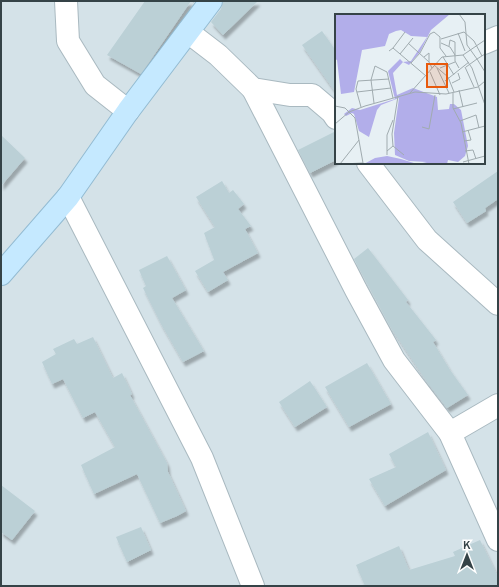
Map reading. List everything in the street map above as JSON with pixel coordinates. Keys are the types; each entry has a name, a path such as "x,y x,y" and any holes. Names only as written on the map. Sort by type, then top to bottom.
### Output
{"street":[{"path":"66,1 68,41 95,85 128,111"},
{"path":"1,274 68,197 128,111 211,1"},
{"path":"188,32 218,55 253,89 394,360 450,433 498,540"},
{"path":"485,43 498,37"},
{"path":"253,89 290,95 312,95 335,113"},
{"path":"369,164 427,240 498,304"},
{"path":"68,197 202,458 253,586"},
{"path":"450,433 498,405"}],"shaded area":[{"path":"1,1 498,1 498,586 1,586"}],"building":[{"path":"145,1 191,1 141,74 107,55"},
{"path":"223,1 258,1 223,35 211,22 221,9"},
{"path":"322,31 335,50 335,92 302,45"},
{"path":"335,132 335,160 310,173 298,150"},
{"path":"1,135 25,158 1,186"},
{"path":"498,171 498,199 485,208 486,211 467,223 453,202"},
{"path":"222,181 229,193 233,190 244,204 238,209 251,226 245,229 258,253 223,272 228,280 208,292 195,271 214,260 215,262 204,233 215,227 196,197"},
{"path":"368,248 408,300 406,302 436,340 433,342 450,370 468,395 447,408 427,382 391,328 354,259"},
{"path":"167,256 186,290 172,298 204,351 183,362 161,324 143,288 146,286 139,270"},
{"path":"93,337 113,378 122,373 132,394 130,395 167,463 168,472 186,511 177,516 160,523 137,474 94,494 81,465 115,447 95,412 83,418 63,379 52,384 42,362 56,354 53,349 74,339 77,344"},
{"path":"367,363 391,404 349,427 325,387"},
{"path":"310,381 327,407 295,427 279,402"},
{"path":"428,432 446,470 385,506 369,479 396,467 389,454"},
{"path":"1,485 35,511 12,540 1,532"},
{"path":"141,527 151,550 127,562 116,537"},
{"path":"480,540 498,577 498,586 365,586 356,565 399,546 409,570 455,556 453,552"}]}
